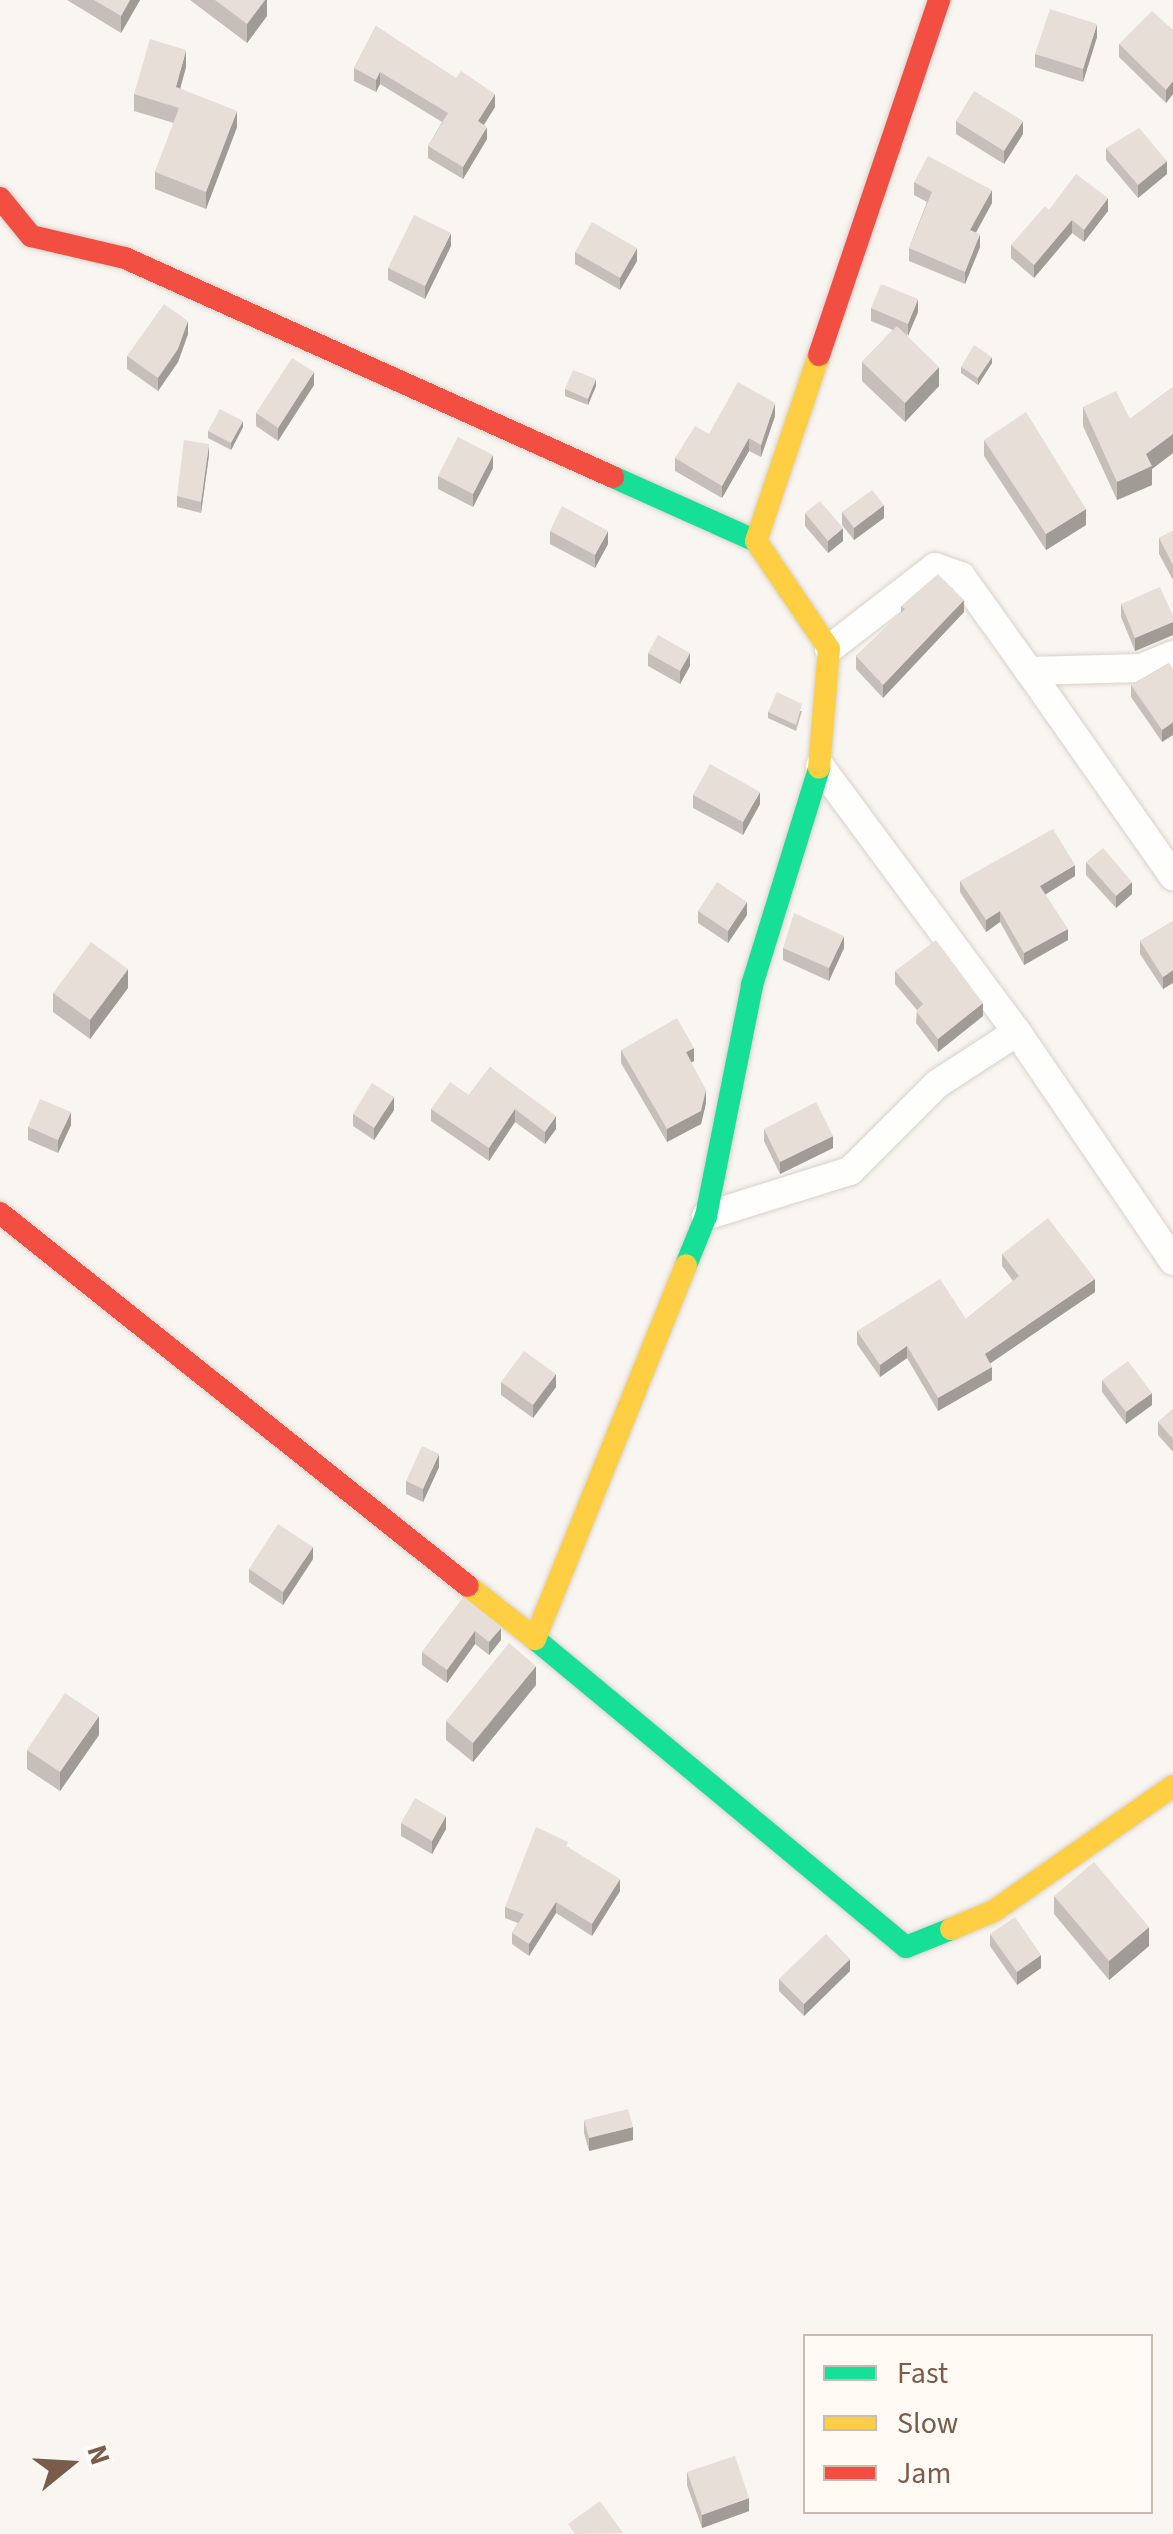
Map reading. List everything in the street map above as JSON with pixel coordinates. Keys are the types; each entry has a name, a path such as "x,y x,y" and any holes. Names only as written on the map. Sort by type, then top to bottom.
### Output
{"street":[{"path":"756,541 939,0"},
{"path":"0,198 31,236 125,258 756,541 829,649 820,766 752,984 706,1216 535,1639"},
{"path":"829,649 934,566 962,576 1173,876"},
{"path":"1029,671 1141,668 1173,654"},
{"path":"820,766 1017,1032 1173,1260"},
{"path":"706,1216 850,1170 937,1084 1017,1032"},
{"path":"0,1213 535,1639 906,1947 994,1912 1173,1786"}],"building":[{"path":"94,0 130,0 121,16"},
{"path":"215,0 265,0 247,24"},
{"path":"1050,9 1097,24 1083,69 1035,54"},
{"path":"1152,11 1173,30 1173,81 1166,90 1119,44"},
{"path":"376,26 456,78 461,71 495,94 478,121 487,127 463,167 428,146 448,113 380,72 376,80 354,68"},
{"path":"150,39 186,50 176,87 237,111 206,192 155,172 179,108 134,94"},
{"path":"974,91 1023,121 1004,151 956,121"},
{"path":"1139,128 1167,161 1138,185 1106,148"},
{"path":"928,156 992,190 970,230 980,234 965,272 909,248 932,192 914,182"},
{"path":"1076,174 1108,198 1084,230 1072,220 1034,265 1011,245 1045,206 1049,210"},
{"path":"414,215 451,233 425,286 388,268"},
{"path":"592,222 637,248 620,278 575,252"},
{"path":"881,284 918,299 908,324 871,308"},
{"path":"164,304 188,321 178,349 158,378 127,356"},
{"path":"897,326 939,367 905,403 862,362"},
{"path":"974,345 992,357 978,378 961,367"},
{"path":"292,358 314,372 278,428 256,413"},
{"path":"573,370 596,379 588,399 565,389"},
{"path":"738,382 775,403 761,445 749,438 722,486 675,458 695,426 709,434"},
{"path":"1173,387 1173,434 1146,454 1152,466 1117,482 1083,407 1116,391 1130,419"},
{"path":"220,409 243,421 231,443 208,431"},
{"path":"1026,412 1086,509 1046,534 984,440"},
{"path":"458,437 493,455 473,494 438,476"},
{"path":"184,440 209,444 201,502 177,496"},
{"path":"872,490 884,505 854,528 842,512"},
{"path":"820,501 843,528 828,541 805,513"},
{"path":"562,506 608,531 595,555 550,531"},
{"path":"1173,531 1173,565 1159,538"},
{"path":"938,574 964,600 883,685 856,656 905,609 901,606"},
{"path":"1160,587 1173,622 1135,638 1121,604"},
{"path":"658,635 690,653 680,671 648,653"},
{"path":"1169,663 1173,669 1173,722 1162,730 1131,685"},
{"path":"777,692 802,704 796,725 768,712"},
{"path":"710,764 760,792 743,822 693,795"},
{"path":"1053,829 1075,865 1040,886 1068,929 1024,953 1000,911 986,920 960,881"},
{"path":"1103,848 1132,882 1116,896 1086,862"},
{"path":"717,882 747,902 728,931 698,911"},
{"path":"794,913 844,936 829,968 783,948"},
{"path":"1173,921 1173,970 1163,977 1140,941"},
{"path":"936,940 983,1003 938,1039 916,1011 923,1004 895,971"},
{"path":"91,942 128,969 90,1020 53,993"},
{"path":"677,1018 694,1048 686,1052 706,1090 701,1111 667,1129 621,1050"},
{"path":"490,1067 556,1116 545,1132 515,1109 489,1148 431,1109 450,1082 469,1095"},
{"path":"372,1083 394,1097 374,1128 353,1114"},
{"path":"40,1099 71,1112 58,1140 28,1127"},
{"path":"816,1102 833,1136 780,1162 764,1129"},
{"path":"1048,1218 1095,1279 985,1354 992,1367 938,1398 907,1346 880,1365 857,1331 940,1279 966,1319 1019,1276 1002,1254"},
{"path":"524,1351 556,1374 533,1405 501,1382"},
{"path":"1128,1361 1152,1393 1126,1412 1102,1380"},
{"path":"1173,1409 1173,1439 1158,1422"},
{"path":"422,1446 439,1454 423,1489 406,1481"},
{"path":"278,1524 313,1547 283,1592 249,1569"},
{"path":"463,1598 501,1628 489,1642 475,1631 447,1670 422,1652"},
{"path":"509,1643 536,1666 473,1743 446,1721"},
{"path":"65,1693 99,1716 60,1772 27,1750"},
{"path":"415,1798 446,1816 432,1841 401,1823"},
{"path":"536,1827 568,1842 566,1846 620,1879 592,1924 556,1902 529,1944 512,1933 524,1914 505,1907"},
{"path":"1094,1862 1149,1927 1109,1961 1054,1896"},
{"path":"1015,1917 1041,1955 1017,1972 990,1934"},
{"path":"826,1934 850,1959 804,2004 779,1979"},
{"path":"628,2109 633,2127 589,2138 584,2120"},
{"path":"735,2456 749,2498 702,2515 687,2472"},
{"path":"600,2501 623,2533 575,2534 568,2524"}],"traffic: fast":[{"path":"613,477 756,541"},
{"path":"686,1265 706,1216 752,985 819,768"},
{"path":"535,1639 906,1947 951,1929"}],"traffic: slow":[{"path":"819,355 756,541 829,649 819,768"},
{"path":"468,1586 535,1639 686,1265"},
{"path":"951,1929 994,1911 1173,1786"}],"traffic: jam":[{"path":"819,355 939,0"},
{"path":"0,198 31,236 125,258 613,477"},
{"path":"0,1213 468,1586"}]}
